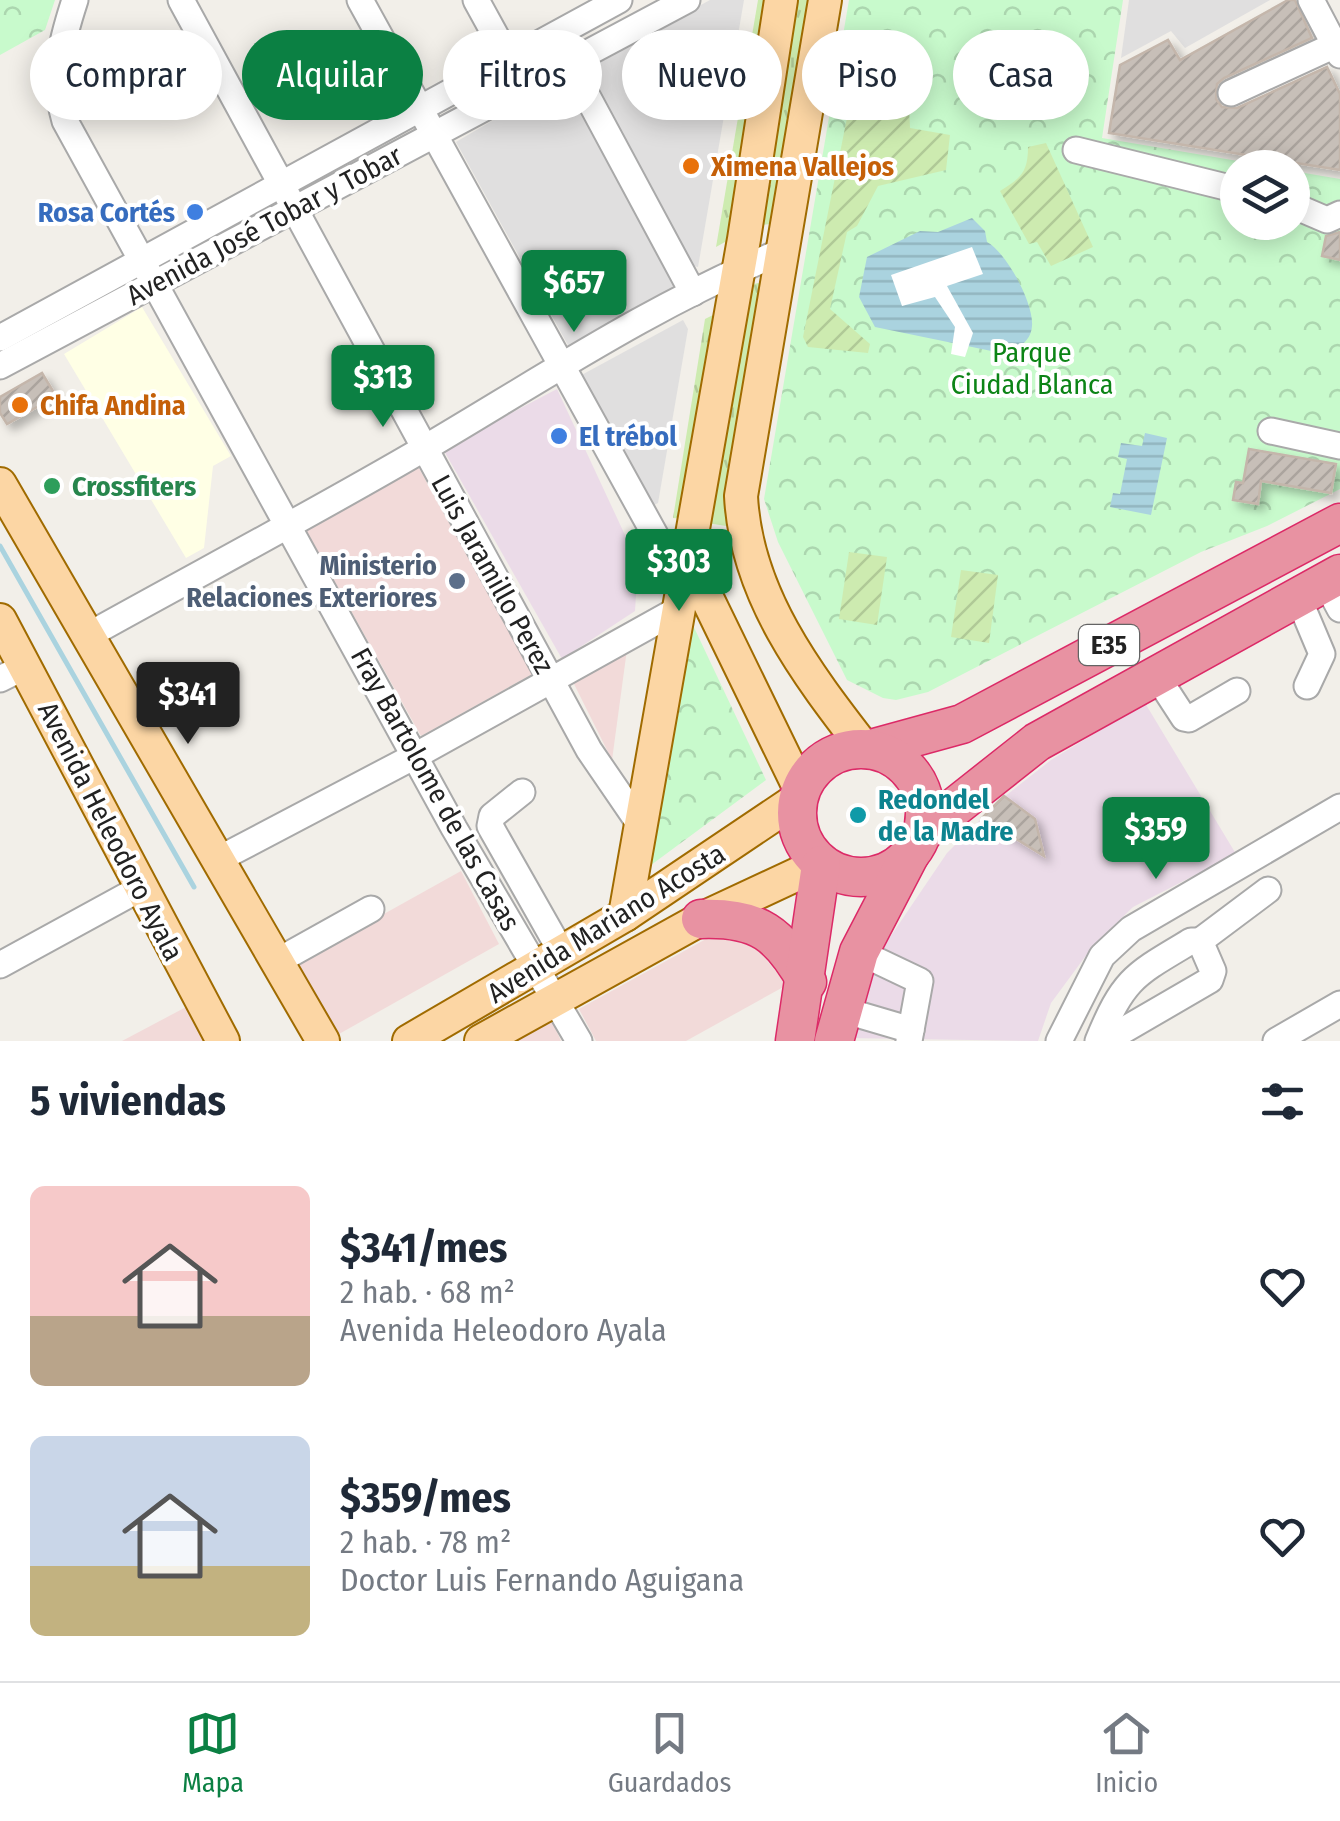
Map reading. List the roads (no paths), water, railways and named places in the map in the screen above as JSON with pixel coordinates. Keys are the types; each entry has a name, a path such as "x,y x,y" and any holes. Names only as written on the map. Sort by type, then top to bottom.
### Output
{"highway":[{"name":"E35","path":"800,795 826,760 962,724 1340,523"},
{"name":"E35","path":"820,864 864,876 882,873 1037,742 1156,675 1326,590"},
{"path":"868,749 904,765 916,779 924,796 916,843"},
{"path":"795,1041 807,982 820,864 800,831 800,795"},
{"name":"E35","path":"839,1025 859,952 916,843"},
{"path":"701,919 726,918 754,925 784,942 807,982"}],"main road":[{"path":"625,915 780,0"},
{"path":"825,0 742,496 744,540 757,581 788,639 868,749"},
{"path":"0,484 276,962 312,1033"},
{"path":"688,560 800,795"},
{"name":"Avenida Heleodoro Ayala","path":"0,620 13,673 223,1041"},
{"name":"Avenida Mariano Acosta","path":"409,1041 625,915 800,795"},
{"name":"Avenida Mariano Acosta","path":"481,1041 701,919 820,864"}],"street":[{"name":"Fray Bartolome de las Casas","path":"75,0 58,51 56,90 65,120 415,756 550,960 556,1000 578,1041"},
{"name":"Luis Jaramillo Perez","path":"182,0 589,750 641,826"},
{"path":"360,0 377,30"},
{"path":"476,0 492,30"},
{"name":"Avenida José Tobar y Tobar","path":"560,30 580,9 619,0"},
{"name":"Avenida José Tobar y Tobar","path":"602,46 687,0"},
{"path":"1231,92 1337,50 1311,0"},
{"path":"423,114 659,542 688,560"},
{"name":"Avenida José Tobar y Tobar","path":"0,338 396,120"},
{"name":"Avenida José Tobar y Tobar","path":"0,366 465,120"},
{"path":"600,120 693,293"},
{"path":"1076,150 1220,186"},
{"path":"1310,213 1327,220 1340,214"},
{"path":"87,636 424,448 559,366 737,270 783,251"},
{"path":"1270,431 1340,446"},
{"path":"1307,686 1322,654 1326,590"},
{"path":"217,860 415,756 679,609"},
{"path":"1156,675 1184,718 1190,719 1237,691"},
{"path":"522,792 492,816 490,826 550,960"},
{"path":"1059,1041 1102,956 1131,929 1340,806"},
{"path":"0,965 138,889"},
{"path":"1102,1041 1122,987 1134,974 1191,940 1200,941 1268,890"},
{"path":"276,962 371,909"},
{"path":"1102,1041 1210,980 1213,970 1200,941"},
{"path":"839,1025 910,1035 920,981 859,952"},
{"path":"1276,1041 1340,1004"}],"water":[{"path":"972,218 985,231 987,242 1010,267 1024,292 1032,326 1027,340 1006,354 875,327 859,297 867,257 920,231 938,232"},
{"path":"1145,433 1167,438 1151,515 1110,507 1113,493 1120,494 1127,459 1118,457 1121,443 1142,446"}],"waterway":[{"path":"0,546 194,887"}],"place":[{"name":"Ximena Vallejos","path":"691,166"},
{"name":"Rosa Cortés","path":"195,212"},
{"name":"Chifa Andina","path":"20,405"},
{"name":"El trébol","path":"559,436"},
{"name":"Crossfiters","path":"52,486"},
{"name":"Ministerio Relaciones Exteriores","path":"457,581"},
{"name":"Redondel de la Madre","path":"858,815"}],"park label":[{"name":"Parque Ciudad Blanca","path":"1032,368"}]}
